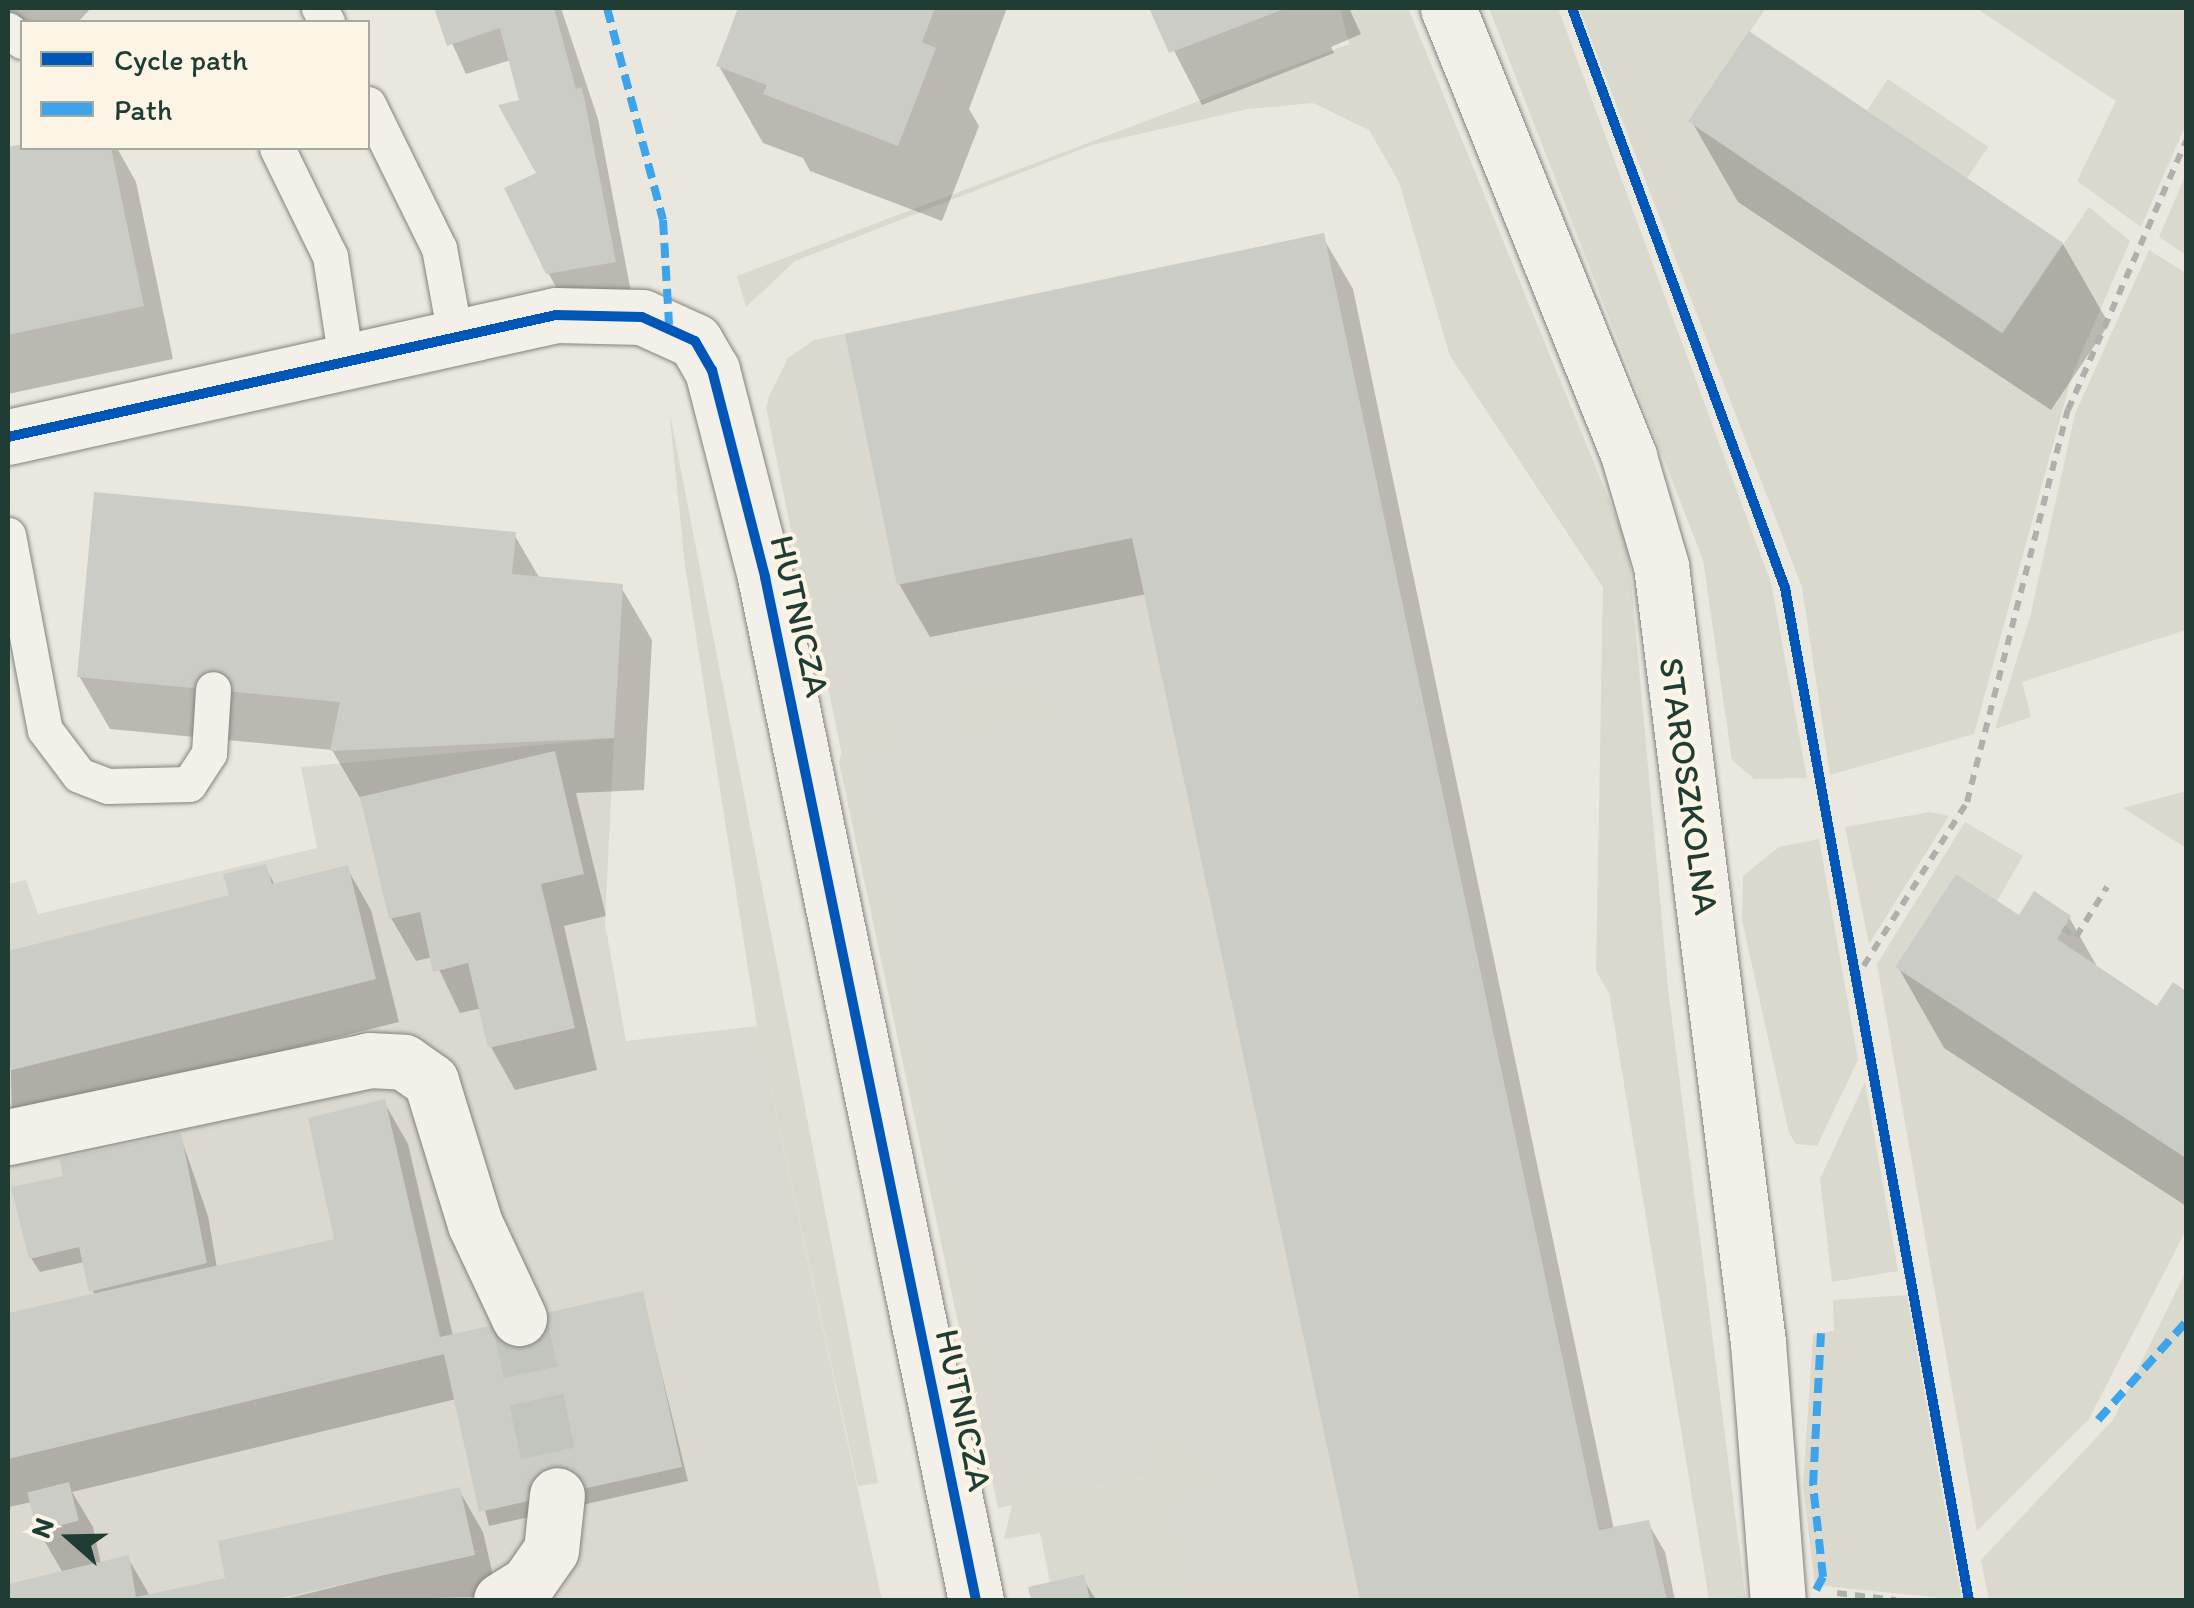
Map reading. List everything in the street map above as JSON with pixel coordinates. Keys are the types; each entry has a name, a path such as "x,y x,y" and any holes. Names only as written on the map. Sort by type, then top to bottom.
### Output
{"street":[{"name":"STAROSZKOLNA","path":"1448,8 1630,457 1660,566 1758,1344 1778,1600"},
{"name":"HUTNICZA","path":"8,437 556,314 614,312 669,325 695,342 712,370 792,699 976,1600"},
{"path":"8,1137 369,1060 404,1062 431,1082 475,1224 519,1318"},
{"path":"501,1600 528,1582 552,1550 557,1495"}],"lane":[{"path":"370,108 439,248 455,335"},
{"path":"278,150 330,256 346,360"},
{"path":"8,535 45,730 78,775 108,786 189,784 210,753 213,689"}],"path":[{"path":"1854,981 1967,802 2068,410 2186,140"},
{"path":"2063,928 2076,937 2107,887"},
{"path":"1832,1592 1896,1600"}],"shaded area":[{"path":"1340,8 1408,8 1628,546 1668,988 1746,1600 1709,1600 1609,993 1596,971 1603,587 1450,356 1399,182 1369,130 1313,103 1248,109 1092,145 795,261 746,307 737,276 1349,44"},
{"path":"1489,8 1558,8 1771,583 1807,778 1754,779 1732,760 1703,560"},
{"path":"1579,8 1766,8 1689,122 2004,331 2089,207 2130,241 2072,375 1974,734 1830,775 1802,587"},
{"path":"1976,8 2186,8 2186,124 2141,227 2077,181 2116,101"},
{"path":"1888,79 1988,147 1967,178 1867,111"},
{"path":"2186,174 2186,255 2159,237"},
{"path":"1324,233 1599,1529 1649,1520 1667,1600 1187,1600 1158,1475 998,1508 768,398 788,358 814,340"},
{"path":"2149,250 2186,273 2186,630 2022,682 2031,717 1995,729 2030,617 2075,414"},
{"path":"829,337 879,585 805,600 766,407 788,358"},
{"path":"669,409 878,1483 858,1486 757,1026 685,565"},
{"path":"1017,686 1041,693 1050,710 954,731 963,700"},
{"path":"867,718 889,722 902,742 854,752 988,1380 971,1384 839,762 847,734"},
{"path":"614,738 605,923 626,1041 757,1026 882,1600 8,1600 8,884 26,880 38,914 317,848 301,767"},
{"path":"2186,791 2186,848 2123,808"},
{"path":"1930,812 1949,816 1869,944 1845,827"},
{"path":"1965,822 2023,856 1997,901 1956,874 1895,967 2186,1158 2186,1230 2089,1419 1977,1531 1877,964"},
{"path":"1819,839 1858,1060 1817,1146 1796,1144 1789,1133 1742,920 1743,876 1779,847"},
{"path":"1865,1082 1898,1271 1832,1282 1820,1179"},
{"path":"2186,1271 2186,1600 1989,1600 1981,1560 2113,1420"},
{"path":"1907,1295 1962,1600 1815,1585 1803,1486 1813,1334 1834,1331 1833,1300"},
{"path":"1158,1448 1194,1455 1214,1486 1164,1497 1187,1600 1090,1600 1083,1574 1050,1582 1040,1533 1004,1539 1013,1501 1031,1478 1040,1474 1046,1498 1164,1474"}],"building":[{"path":"434,8 554,8 576,89 582,87 616,262 546,274 504,188 536,173 498,105 519,100 500,28 447,46"},
{"path":"738,8 935,8 922,42 936,48 898,146 763,94 767,85 716,66"},
{"path":"1149,8 1287,8 1169,53"},
{"path":"1749,31 2063,243 2002,333 1688,121"},
{"path":"8,147 111,150 144,306 8,335"},
{"path":"1324,233 1599,1530 1649,1520 1667,1600 1360,1600 1132,538 897,585 845,334"},
{"path":"94,492 516,532 512,574 623,584 614,738 330,751 340,702 77,677"},
{"path":"555,751 584,874 541,884 575,1028 488,1048 468,963 433,972 420,912 389,919 360,797"},
{"path":"266,864 272,884 348,865 376,979 8,1071 8,951 229,895 223,874"},
{"path":"1956,874 2019,915 2034,891 2071,916 2057,939 2157,1006 2173,982 2186,991 2186,1158 1895,967"},
{"path":"385,1099 440,1337 643,1291 682,1467 479,1512 444,1354 8,1459 8,1313 334,1239 308,1118"},
{"path":"181,1133 207,1263 89,1292 79,1247 29,1259 11,1187 63,1176 59,1159"},
{"path":"69,1482 79,1521 37,1531 27,1492"},
{"path":"460,1487 475,1555 271,1600 8,1600 8,1584 129,1555 136,1597 225,1578 218,1541"},
{"path":"1084,1574 1090,1600 1031,1600 1028,1587"}],"tunnel":[{"path":"519,1318 557,1495"}],"marked path":[{"path":"607,8 663,220 669,325"},
{"path":"2098,1420 2186,1322"},
{"path":"1816,1590 1823,1577 1813,1485 1821,1333"}],"cycle path":[{"path":"1572,8 1785,588 1969,1600"},
{"path":"8,437 556,315 642,317 695,341 712,370 765,577 976,1600"}]}
